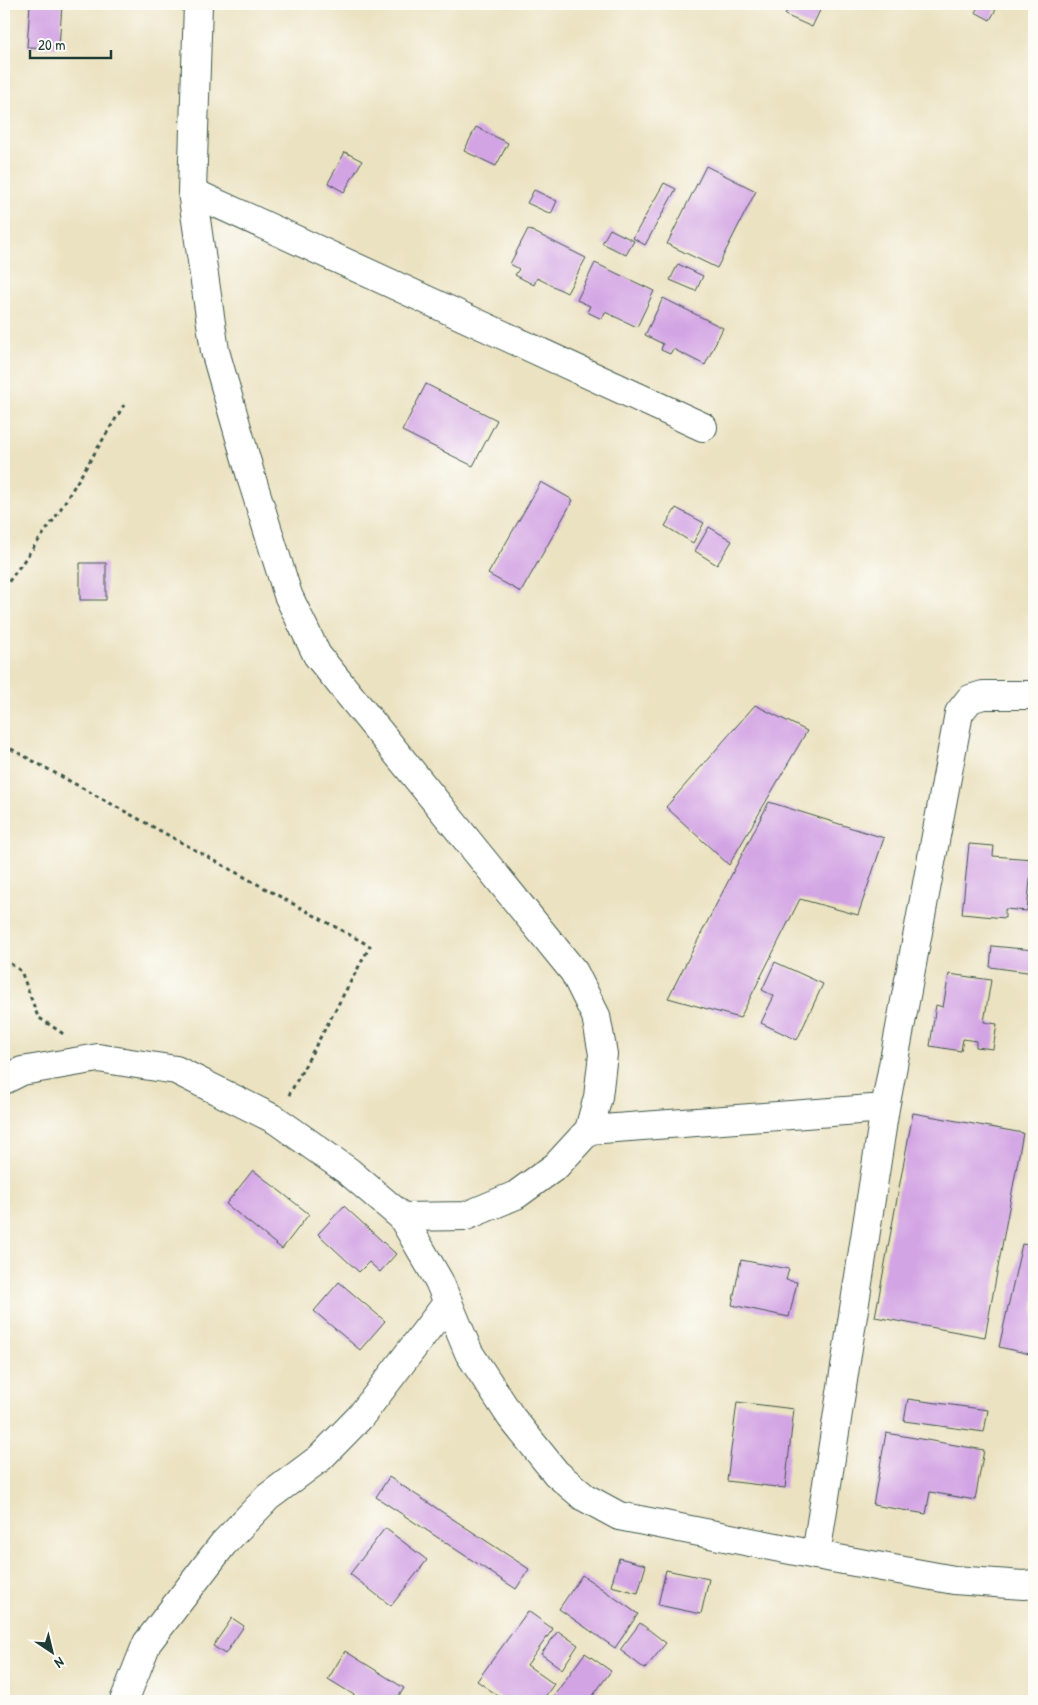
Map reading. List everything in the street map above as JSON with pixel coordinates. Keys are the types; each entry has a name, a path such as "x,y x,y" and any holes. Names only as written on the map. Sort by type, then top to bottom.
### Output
{"street":[{"path":"198,4 192,192 215,351 252,480 288,595 317,654 574,972 596,1016 603,1054 598,1097 589,1130 556,1166 516,1195 466,1216 402,1217"},
{"path":"192,192 703,427"},
{"path":"816,1555 885,1108 959,712 970,699 983,695 1034,696"},
{"path":"4,1080 22,1071 98,1058 176,1070 276,1120 348,1171 402,1217 440,1281 469,1353 511,1417 556,1473 584,1497 619,1516 954,1580 1023,1585 1034,1584"},
{"path":"589,1130 885,1108"},
{"path":"124,1701 147,1643 223,1544 268,1497 320,1458 360,1417 448,1302"}],"path":[{"path":"4,588 55,518 124,405"},
{"path":"4,745 370,946 276,1120"},
{"path":"4,959 21,971 38,1017 98,1058"}],"building":[{"path":"30,4 62,4 59,48 27,47"},
{"path":"791,4 823,4 812,27 785,15"},
{"path":"980,4 999,4 990,20 975,12"},
{"path":"476,127 508,143 496,166 464,151"},
{"path":"345,152 362,161 344,192 328,183"},
{"path":"706,166 756,191 717,268 667,244"},
{"path":"664,183 676,189 645,245 633,238"},
{"path":"534,190 557,201 551,214 527,203"},
{"path":"528,229 586,258 567,293 537,278 534,285 515,275 519,269 510,264"},
{"path":"610,229 634,241 626,255 602,243"},
{"path":"595,263 654,291 637,327 605,312 602,319 587,312 590,306 577,300"},
{"path":"678,264 703,276 696,291 670,280"},
{"path":"663,298 723,328 705,365 673,349 670,354 661,350 663,344 645,335"},
{"path":"426,384 497,420 473,466 402,431"},
{"path":"541,482 573,500 521,592 488,574"},
{"path":"676,508 704,523 693,543 665,526"},
{"path":"709,527 732,541 717,565 695,551"},
{"path":"80,563 106,563 106,600 80,600"},
{"path":"755,705 807,731 729,865 666,807"},
{"path":"769,802 884,838 858,915 800,899 740,1018 668,998"},
{"path":"969,844 994,846 993,856 1032,859 1027,911 1005,909 1005,918 962,914"},
{"path":"992,946 1034,950 1034,973 990,967"},
{"path":"775,962 823,984 797,1040 761,1023 774,996 762,990"},
{"path":"949,974 991,980 984,1022 997,1024 993,1049 976,1047 976,1041 963,1039 961,1051 930,1046 936,1005 943,1007"},
{"path":"913,1113 1023,1133 985,1337 875,1317"},
{"path":"253,1170 309,1214 282,1249 226,1204"},
{"path":"344,1206 396,1254 380,1272 369,1262 359,1272 318,1234"},
{"path":"1022,1244 1034,1246 1034,1355 999,1347"},
{"path":"741,1260 789,1269 786,1280 797,1282 789,1317 732,1305"},
{"path":"339,1282 385,1321 360,1350 314,1311"},
{"path":"908,1399 988,1410 984,1432 904,1421"},
{"path":"737,1402 794,1409 785,1488 727,1481"},
{"path":"886,1433 984,1450 975,1500 930,1492 926,1514 873,1505"},
{"path":"389,1477 529,1569 516,1589 376,1497"},
{"path":"385,1528 427,1560 391,1606 350,1574"},
{"path":"619,1558 646,1565 638,1593 611,1586"},
{"path":"666,1570 709,1579 701,1614 658,1605"},
{"path":"582,1575 638,1614 615,1648 559,1609"},
{"path":"528,1611 553,1629 527,1665 554,1684 542,1701 506,1701 477,1681"},
{"path":"232,1618 244,1626 225,1654 213,1646"},
{"path":"640,1623 666,1643 645,1669 620,1650"},
{"path":"558,1631 578,1645 562,1669 541,1654"},
{"path":"345,1651 404,1688 396,1701 364,1701 328,1679"},
{"path":"585,1653 611,1671 589,1701 550,1701"}]}
